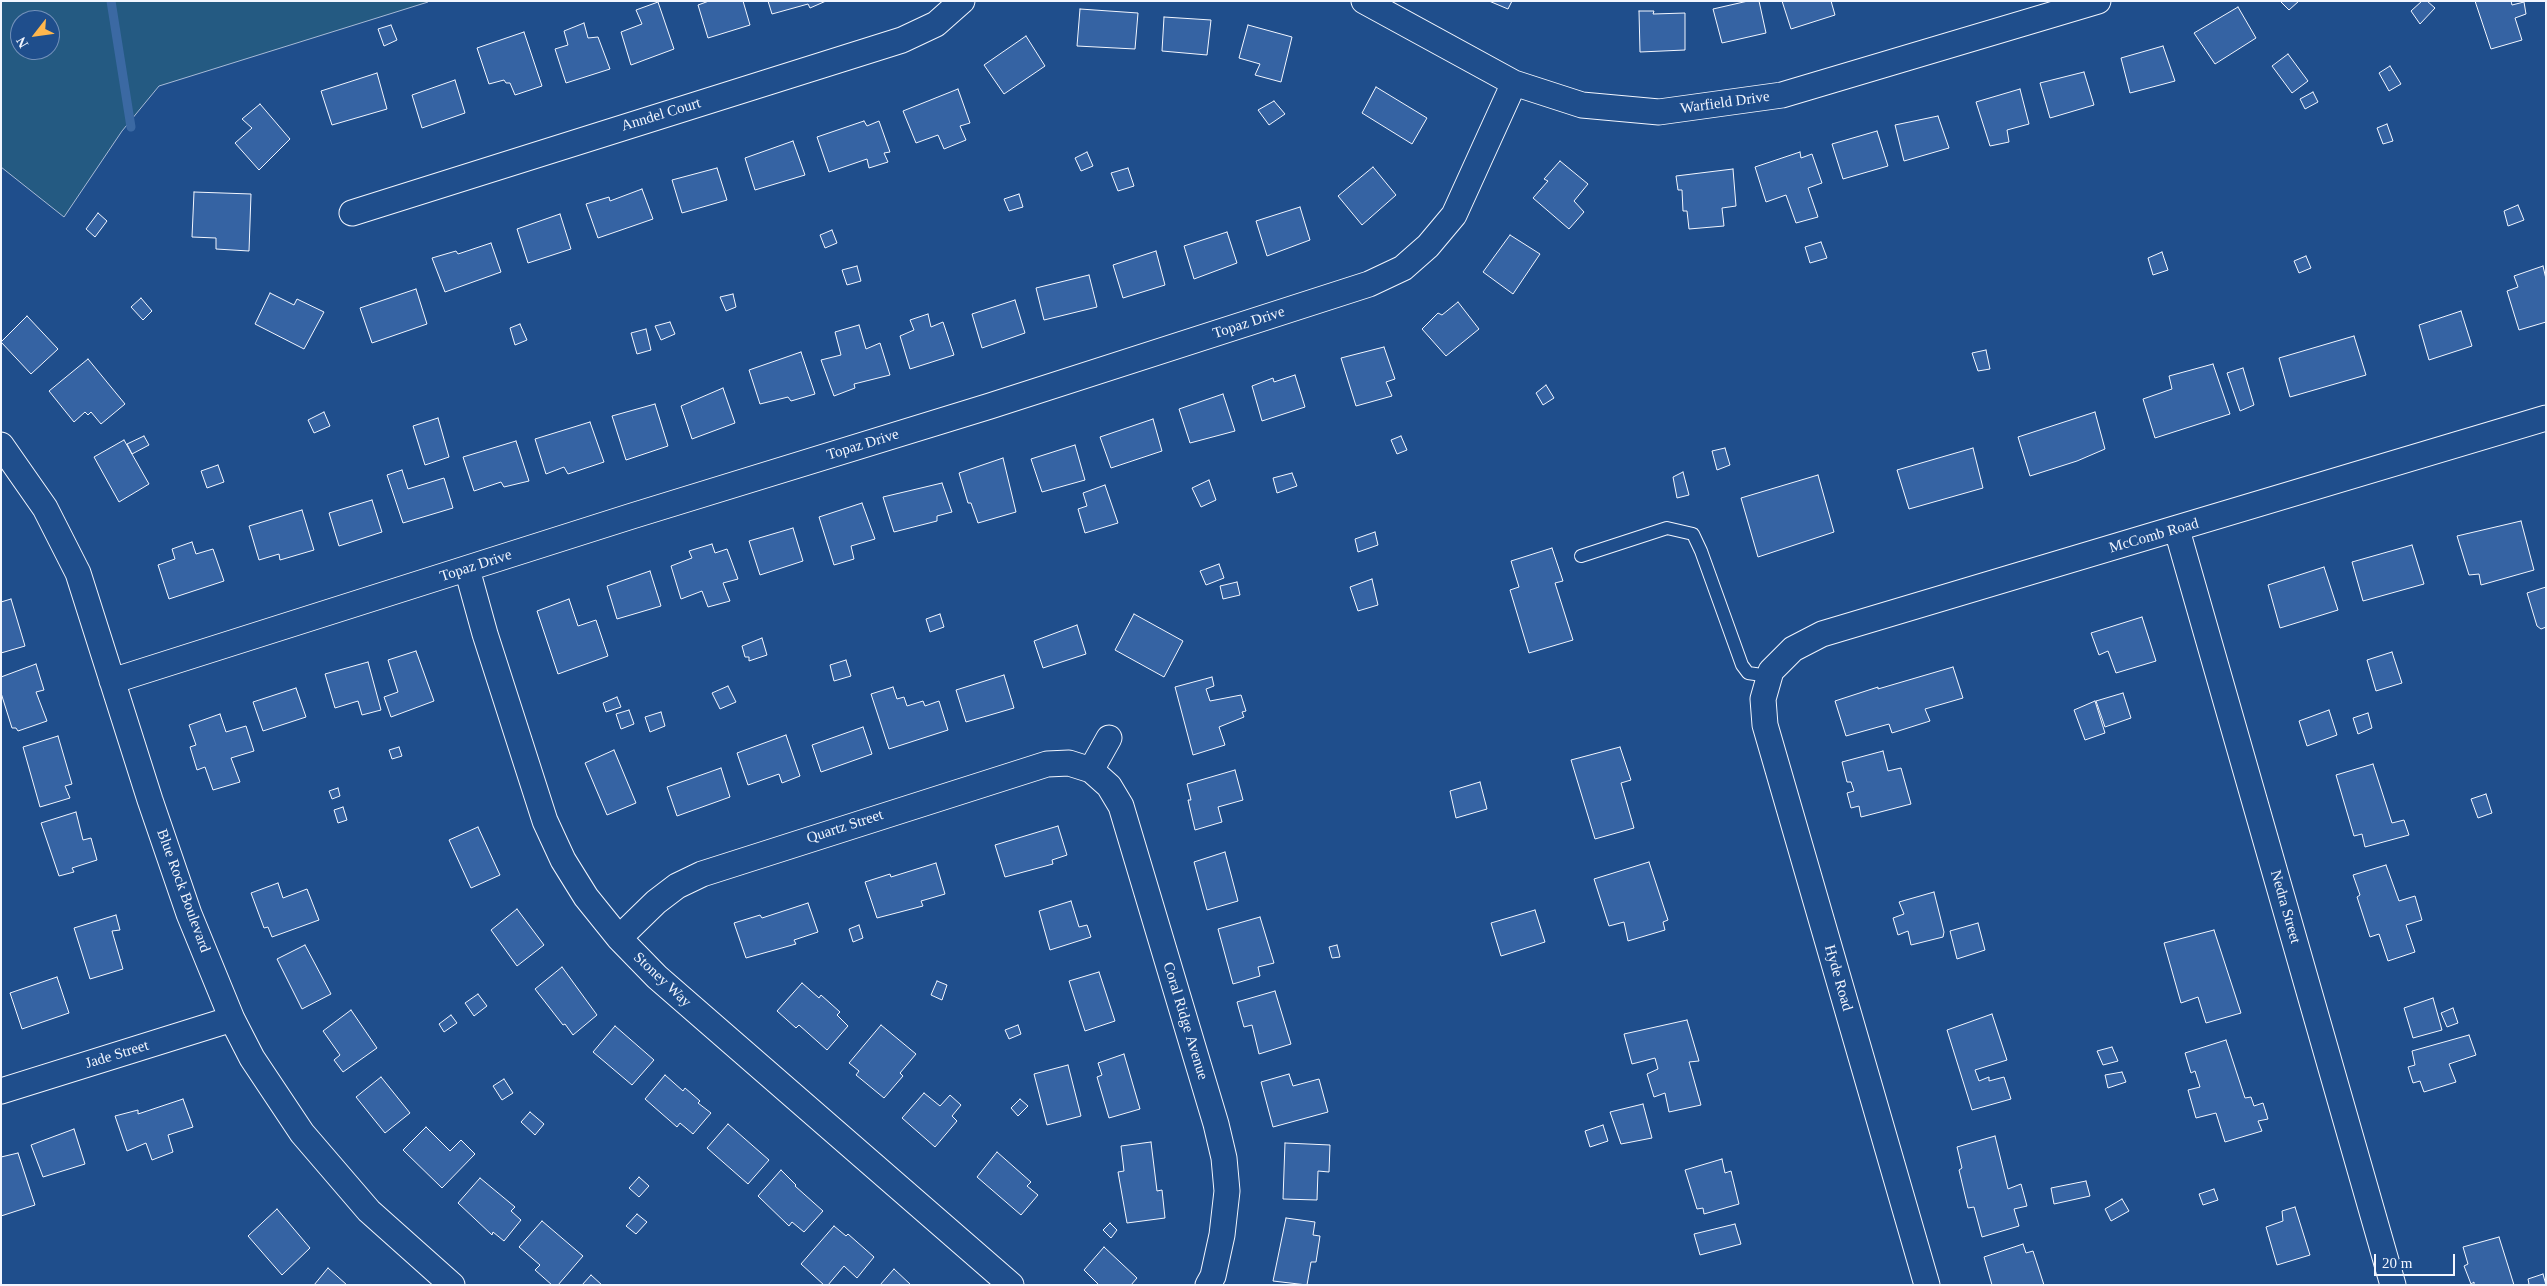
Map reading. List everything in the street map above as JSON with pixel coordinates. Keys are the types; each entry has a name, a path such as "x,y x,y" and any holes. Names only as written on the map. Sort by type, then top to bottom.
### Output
{"street":[{"name":"Anndel Court","path":"352,213 902,40 936,24 962,1"},
{"name":"Warfield Drive","path":"1364,1 1514,83 1582,105 1659,112 1782,95 2098,1"},
{"name":"Topaz Drive","path":"112,681 990,406 1369,284 1403,268 1428,246 1454,215 1514,83"},
{"name":"McComb Road","path":"1770,673 1793,649 1822,634 2177,530 2546,418"},
{"name":"Blue Rock Boulevard","path":"1,445 44,508 78,574 189,914 232,1019 264,1078 302,1134 369,1211 452,1285"},
{"name":"Nedra Street","path":"2177,530 2393,1285"},
{"name":"Stoney Way","path":"467,569 485,634 545,821 563,860 586,897 619,938 657,977 1011,1285"},
{"name":"Hyde Road","path":"1770,673 1764,699 1765,725 1926,1285"},
{"path":"1091,770 1109,738"},
{"name":"Quartz Street","path":"619,938 656,902 677,886 702,874 1047,764 1069,763 1091,770"},
{"name":"Coral Ridge Avenue","path":"1091,770 1109,786 1121,806 1222,1150 1227,1191 1222,1235 1213,1276 1208,1285"},
{"name":"Jade Street","path":"1,1091 232,1019"}],"lane":[{"path":"1581,556 1667,528 1693,534 1701,551 1742,665 1748,673 1770,673"}],"shaded area":[{"path":"1,1 428,1 159,86 122,131 64,217 1,167"}],"building":[{"path":"709,1 743,1 750,25 708,38 698,5"},
{"path":"768,1 826,1 810,8 808,4 772,14"},
{"path":"1489,1 1512,1 1508,9"},
{"path":"1748,1 1759,1 1766,33 1722,43 1713,9"},
{"path":"1782,1 1831,1 1835,15 1791,29"},
{"path":"2280,1 2299,1 2289,10"},
{"path":"2422,1 2427,1 2435,8 2420,24 2411,11"},
{"path":"2475,1 2511,1 2512,5 2524,2 2526,14 2515,18 2522,40 2491,49"},
{"path":"658,2 674,49 631,65 621,32 642,24 636,10"},
{"path":"2238,7 2256,38 2215,64 2194,33"},
{"path":"1080,9 1138,13 1135,49 1077,46"},
{"path":"1639,11 1654,11 1653,14 1685,13 1685,50 1640,52"},
{"path":"1164,17 1211,20 1207,55 1162,51"},
{"path":"584,23 588,38 598,37 610,69 566,83 555,49 568,45 564,31"},
{"path":"391,25 397,40 384,46 378,29"},
{"path":"1248,25 1292,37 1281,82 1255,75 1260,64 1239,58"},
{"path":"524,32 542,86 515,95 510,83 506,83 504,80 489,84 477,48"},
{"path":"1026,36 1045,66 1004,94 984,65"},
{"path":"2163,46 2175,81 2130,93 2121,58"},
{"path":"2288,54 2308,81 2292,93 2272,66"},
{"path":"2390,66 2401,84 2389,91 2379,73"},
{"path":"2084,72 2094,105 2050,118 2040,83"},
{"path":"377,73 387,109 332,125 321,91"},
{"path":"455,80 465,113 422,128 412,95"},
{"path":"1376,87 1427,118 1412,144 1362,113"},
{"path":"958,89 970,123 960,126 966,140 944,149 938,135 916,143 903,111"},
{"path":"2020,89 2029,124 2007,130 2009,142 1990,146 1976,102"},
{"path":"2313,92 2318,102 2305,109 2300,99"},
{"path":"1274,101 1285,114 1269,125 1258,110"},
{"path":"260,104 290,139 259,170 235,143 252,128 242,119"},
{"path":"1938,116 1949,148 1904,161 1895,125"},
{"path":"864,121 867,126 879,121 890,152 884,153 888,162 869,168 867,159 829,172 817,137"},
{"path":"2387,124 2393,141 2383,144 2377,128"},
{"path":"1877,131 1888,166 1843,179 1832,144"},
{"path":"793,141 805,175 755,190 745,158"},
{"path":"1087,152 1093,166 1081,171 1075,158"},
{"path":"1800,152 1801,158 1812,154 1822,183 1808,188 1818,217 1796,223 1786,195 1766,202 1755,167"},
{"path":"1560,161 1588,184 1574,201 1584,212 1569,229 1533,198 1548,181 1544,179"},
{"path":"1373,167 1396,195 1362,225 1338,196"},
{"path":"717,168 727,200 682,213 672,180"},
{"path":"1128,168 1134,186 1118,191 1111,173"},
{"path":"1733,169 1736,206 1722,208 1724,226 1689,229 1687,211 1683,211 1682,190 1678,190 1676,176"},
{"path":"642,189 653,219 598,238 586,204 609,197 610,201"},
{"path":"194,192 251,194 249,251 216,249 216,238 192,237"},
{"path":"1019,194 1023,207 1009,211 1004,199"},
{"path":"2518,205 2524,220 2508,226 2504,211"},
{"path":"1300,207 1310,240 1267,256 1256,221"},
{"path":"98,213 107,221 95,237 86,229"},
{"path":"560,214 571,249 528,263 517,229"},
{"path":"832,230 837,243 825,248 820,235"},
{"path":"1227,232 1237,263 1194,279 1184,246"},
{"path":"1510,235 1540,254 1513,294 1483,272"},
{"path":"1821,242 1827,258 1810,263 1805,247"},
{"path":"491,243 501,272 445,292 432,258 456,251 458,254"},
{"path":"1156,251 1165,285 1123,298 1113,265"},
{"path":"2162,252 2168,270 2153,275 2148,258"},
{"path":"2306,256 2311,268 2299,273 2294,261"},
{"path":"857,266 861,281 847,285 842,270"},
{"path":"2543,266 2546,279 2546,322 2519,330 2507,291 2518,287 2514,276"},
{"path":"1089,275 1097,307 1044,320 1036,288"},
{"path":"416,289 427,324 372,343 360,308"},
{"path":"270,293 294,305 297,299 324,312 304,349 255,324"},
{"path":"733,294 736,307 726,311 720,297"},
{"path":"141,298 152,311 143,320 131,307"},
{"path":"1015,300 1025,333 982,348 972,314"},
{"path":"1458,302 1479,329 1446,356 1422,329 1438,313 1442,315"},
{"path":"2461,311 2472,346 2429,360 2419,325"},
{"path":"928,314 931,327 943,322 954,355 910,369 900,336 914,330 910,320"},
{"path":"27,316 58,349 31,374 1,342"},
{"path":"670,322 675,334 661,340 655,326"},
{"path":"520,324 527,340 515,345 510,328"},
{"path":"859,325 866,349 880,343 890,375 854,384 855,388 834,396 821,360 841,355 835,332"},
{"path":"646,329 651,350 637,354 631,333"},
{"path":"2354,336 2366,375 2290,397 2279,358"},
{"path":"1384,347 1395,379 1386,382 1392,396 1356,406 1341,358"},
{"path":"1986,350 1990,369 1978,371 1972,353"},
{"path":"801,352 815,394 791,401 788,397 760,404 749,370"},
{"path":"88,359 125,404 101,424 91,412 88,415 85,412 74,422 49,391"},
{"path":"2213,364 2230,414 2155,438 2143,399 2172,389 2169,376"},
{"path":"2243,368 2254,405 2240,411 2227,373"},
{"path":"1295,375 1305,407 1262,421 1252,386 1273,378 1274,382"},
{"path":"1546,385 1554,398 1543,405 1536,393"},
{"path":"723,388 735,423 692,439 681,406"},
{"path":"1223,394 1235,431 1190,443 1179,409"},
{"path":"655,404 668,446 626,460 612,416"},
{"path":"324,412 330,426 314,433 308,420"},
{"path":"2095,412 2105,449 2077,461 2030,476 2018,437"},
{"path":"438,418 449,457 425,465 413,426"},
{"path":"1153,419 1162,451 1111,468 1100,437"},
{"path":"590,422 604,462 568,474 564,467 546,474 535,439"},
{"path":"144,436 149,445 132,454 127,444"},
{"path":"1401,436 1407,450 1397,454 1391,440"},
{"path":"124,440 149,484 119,502 94,457"},
{"path":"516,441 529,481 504,487 501,482 474,491 463,457"},
{"path":"1075,445 1085,480 1042,492 1031,459"},
{"path":"1725,448 1730,465 1717,470 1712,451"},
{"path":"1973,448 1983,488 1909,509 1897,470"},
{"path":"1003,458 1016,512 978,523 971,503 968,503 959,473"},
{"path":"218,465 224,482 207,488 201,471"},
{"path":"402,470 408,489 444,478 453,508 403,523 387,475"},
{"path":"1683,472 1689,495 1677,498 1673,477"},
{"path":"1292,473 1297,486 1277,493 1273,478"},
{"path":"1818,475 1834,532 1758,557 1741,498"},
{"path":"1209,480 1216,500 1201,507 1192,488"},
{"path":"942,483 952,512 937,516 937,521 894,532 883,497"},
{"path":"1105,485 1118,523 1085,533 1078,509 1087,506 1083,493"},
{"path":"372,500 382,532 339,546 329,513"},
{"path":"862,503 875,539 851,546 854,559 834,565 819,517"},
{"path":"302,510 314,550 280,560 279,554 259,560 249,526"},
{"path":"2521,521 2534,570 2481,585 2479,574 2469,575 2457,536"},
{"path":"793,528 803,561 760,575 749,541"},
{"path":"1375,532 1378,545 1358,552 1355,539"},
{"path":"192,542 196,554 213,549 224,581 169,599 158,565 175,559 172,549"},
{"path":"712,544 715,553 727,549 738,579 723,583 730,601 708,607 702,591 681,599 671,566 692,558 689,551"},
{"path":"2412,545 2424,584 2363,601 2352,562"},
{"path":"1552,548 1563,581 1555,583 1573,640 1529,653 1510,590 1519,587 1511,561"},
{"path":"1219,564 1224,578 1206,585 1200,571"},
{"path":"2324,567 2338,610 2280,628 2268,585"},
{"path":"650,571 661,606 617,619 607,586"},
{"path":"1372,579 1378,605 1358,611 1350,587"},
{"path":"1237,582 1240,595 1223,599 1220,586"},
{"path":"2546,587 2546,627 2541,629 2537,626 2527,593"},
{"path":"11,599 25,646 1,653 1,602"},
{"path":"569,599 578,626 596,620 608,656 558,674 537,611"},
{"path":"940,614 944,627 930,632 926,619"},
{"path":"1134,614 1183,641 1164,677 1115,650"},
{"path":"2142,617 2156,661 2116,673 2108,651 2099,655 2091,633"},
{"path":"1077,625 1086,654 1043,668 1034,641"},
{"path":"762,638 767,655 749,661 749,657 745,657 742,646"},
{"path":"416,651 434,701 391,717 384,697 398,692 388,660"},
{"path":"2392,652 2402,683 2376,691 2367,660"},
{"path":"846,660 851,676 834,681 830,665"},
{"path":"368,662 381,710 362,715 358,701 335,708 325,674"},
{"path":"36,664 44,690 36,692 47,721 18,731 16,728 12,728 1,693 1,677"},
{"path":"1953,667 1963,698 1925,709 1930,721 1892,733 1889,724 1846,736 1835,701 1878,687 1878,689"},
{"path":"1004,675 1014,708 966,722 956,690"},
{"path":"1212,677 1214,686 1206,689 1210,701 1241,695 1246,711 1242,712 1244,717 1219,727 1225,745 1193,755 1175,687"},
{"path":"728,686 736,702 720,709 712,693"},
{"path":"893,687 897,699 904,697 907,706 923,701 925,706 939,701 948,730 889,749 871,694"},
{"path":"296,688 306,717 263,731 253,702"},
{"path":"2123,693 2131,718 2105,727 2096,701"},
{"path":"617,697 621,707 606,712 603,703"},
{"path":"2095,701 2105,733 2085,740 2074,710"},
{"path":"629,710 634,724 621,729 616,714"},
{"path":"2329,710 2337,735 2307,746 2299,721"},
{"path":"661,712 665,726 650,732 645,717"},
{"path":"2368,713 2372,728 2358,734 2353,718"},
{"path":"220,714 226,732 246,726 254,751 231,758 240,782 213,790 205,767 197,770 190,747 196,745 189,725"},
{"path":"863,727 872,754 821,772 812,745"},
{"path":"786,735 800,776 782,783 779,774 748,785 737,753"},
{"path":"58,736 72,784 65,786 70,798 40,807 23,747"},
{"path":"399,747 402,756 392,759 389,750"},
{"path":"1620,747 1631,780 1621,783 1634,828 1595,839 1571,760"},
{"path":"614,750 636,803 607,815 585,763"},
{"path":"1883,751 1888,771 1901,768 1911,804 1861,817 1859,806 1851,808 1847,793 1854,791 1851,782 1847,782 1842,762"},
{"path":"2373,764 2392,823 2404,820 2409,835 2365,847 2362,834 2354,836 2336,775"},
{"path":"721,768 730,797 677,816 667,787"},
{"path":"1235,770 1243,800 1218,807 1222,822 1195,830 1188,800 1191,800 1187,784"},
{"path":"1480,782 1487,809 1456,818 1450,791"},
{"path":"338,788 340,796 332,799 329,791"},
{"path":"2486,794 2492,813 2478,818 2471,799"},
{"path":"343,807 347,820 338,823 334,810"},
{"path":"76,812 83,840 91,838 97,860 72,868 74,872 59,876 41,823"},
{"path":"1058,826 1067,855 1052,860 1053,864 1005,877 995,845"},
{"path":"478,827 500,875 471,888 449,840"},
{"path":"1225,852 1238,901 1207,910 1194,862"},
{"path":"1649,862 1668,920 1663,922 1665,930 1628,941 1624,922 1609,926 1594,879"},
{"path":"936,863 945,894 921,901 923,906 877,918 865,882 890,874 891,877"},
{"path":"2386,865 2399,901 2415,896 2422,920 2406,925 2415,952 2388,961 2379,934 2370,937 2357,897 2360,895 2353,875"},
{"path":"278,883 283,898 307,889 319,920 272,937 268,927 264,928 251,893"},
{"path":"1934,892 1944,932 1943,937 1911,945 1908,931 1898,935 1893,918 1904,914 1899,902"},
{"path":"1071,901 1079,927 1087,925 1091,937 1050,950 1039,911"},
{"path":"808,903 818,932 794,940 796,944 746,958 734,923 760,915 762,918"},
{"path":"517,909 544,945 517,966 491,930"},
{"path":"1535,910 1545,942 1501,956 1491,923"},
{"path":"116,915 120,930 112,931 123,969 90,979 74,928"},
{"path":"1260,917 1274,963 1258,967 1260,976 1233,984 1218,929"},
{"path":"1978,923 1985,950 1957,959 1950,931"},
{"path":"859,925 863,938 853,942 849,929"},
{"path":"2214,930 2241,1013 2206,1023 2198,997 2181,1003 2164,943"},
{"path":"305,945 331,994 302,1009 277,959"},
{"path":"1337,945 1340,957 1332,958 1329,947"},
{"path":"562,967 597,1015 573,1035 535,989"},
{"path":"1099,972 1115,1021 1085,1031 1069,981"},
{"path":"57,977 69,1013 22,1029 10,993"},
{"path":"937,981 947,985 942,1000 931,995"},
{"path":"802,983 819,998 821,995 840,1012 837,1015 848,1026 827,1050 799,1025 796,1028 777,1011"},
{"path":"1275,991 1291,1044 1259,1054 1252,1025 1244,1027 1237,1002"},
{"path":"478,994 487,1006 474,1016 465,1003"},
{"path":"2433,998 2442,1030 2413,1038 2404,1008"},
{"path":"2453,1008 2458,1023 2447,1027 2441,1013"},
{"path":"351,1010 377,1048 343,1072 334,1060 340,1055 323,1031"},
{"path":"1992,1014 2007,1060 1975,1070 1979,1081 1989,1077 1989,1081 2004,1077 2011,1099 1972,1110 1947,1030"},
{"path":"451,1015 457,1023 444,1032 439,1024"},
{"path":"1687,1020 1699,1061 1689,1062 1701,1105 1669,1112 1665,1093 1654,1097 1647,1074 1658,1069 1655,1058 1632,1064 1624,1034"},
{"path":"881,1025 916,1054 900,1073 903,1076 884,1098 856,1075 859,1071 849,1063"},
{"path":"1018,1025 1021,1034 1009,1039 1005,1030"},
{"path":"615,1026 654,1060 632,1085 593,1052"},
{"path":"2469,1035 2476,1055 2449,1064 2456,1082 2424,1092 2420,1081 2413,1083 2408,1067 2415,1065 2412,1051"},
{"path":"2226,1040 2245,1098 2251,1097 2254,1106 2263,1103 2268,1119 2258,1121 2262,1131 2225,1142 2216,1113 2196,1118 2188,1090 2200,1087 2195,1071 2191,1073 2185,1053"},
{"path":"2112,1047 2118,1061 2103,1065 2097,1051"},
{"path":"1124,1054 1140,1109 1109,1118 1097,1077 1102,1075 1098,1063"},
{"path":"1068,1065 1081,1116 1047,1125 1034,1074"},
{"path":"2122,1072 2126,1082 2108,1088 2105,1075"},
{"path":"1289,1074 1293,1086 1319,1079 1328,1112 1273,1127 1261,1082"},
{"path":"665,1075 683,1091 685,1088 700,1101 698,1103 711,1113 693,1134 680,1123 677,1127 645,1099"},
{"path":"381,1077 410,1113 385,1133 356,1097"},
{"path":"504,1079 513,1093 502,1100 493,1086"},
{"path":"924,1093 940,1106 950,1095 961,1105 952,1116 957,1121 935,1147 902,1118"},
{"path":"183,1099 193,1127 168,1135 173,1152 152,1160 146,1143 127,1151 115,1116 138,1110 138,1114"},
{"path":"1020,1099 1028,1106 1018,1116 1011,1108"},
{"path":"1643,1104 1652,1138 1621,1144 1610,1112"},
{"path":"530,1112 544,1124 535,1135 521,1122"},
{"path":"728,1124 769,1160 748,1184 707,1148"},
{"path":"1603,1125 1608,1141 1590,1147 1585,1131"},
{"path":"426,1127 450,1151 461,1140 475,1154 442,1188 403,1150"},
{"path":"74,1129 85,1164 43,1177 31,1145"},
{"path":"1995,1136 2008,1189 2021,1184 2027,1206 2014,1209 2019,1226 1982,1237 1974,1207 1968,1208 1959,1170 1962,1168 1957,1147"},
{"path":"1151,1142 1157,1191 1162,1190 1165,1218 1127,1223 1118,1172 1124,1171 1121,1146"},
{"path":"1285,1143 1330,1145 1329,1172 1318,1171 1317,1200 1283,1199"},
{"path":"997,1152 1031,1182 1027,1186 1038,1195 1021,1215 977,1177"},
{"path":"18,1153 35,1205 1,1216 1,1157"},
{"path":"1722,1159 1725,1173 1731,1171 1739,1204 1704,1214 1703,1208 1697,1209 1685,1170"},
{"path":"781,1170 795,1186 823,1211 804,1232 792,1222 789,1226 758,1196"},
{"path":"639,1177 649,1186 639,1197 629,1188"},
{"path":"480,1178 515,1207 511,1211 521,1220 504,1241 493,1232 492,1235 458,1203"},
{"path":"2086,1181 2090,1196 2054,1204 2051,1188"},
{"path":"2214,1189 2218,1200 2203,1205 2199,1194"},
{"path":"2122,1199 2129,1211 2111,1221 2105,1209"},
{"path":"2295,1207 2310,1255 2277,1265 2266,1227 2283,1221 2282,1211"},
{"path":"277,1209 310,1248 282,1275 248,1236"},
{"path":"637,1214 647,1222 636,1234 626,1226"},
{"path":"1286,1218 1315,1222 1313,1235 1320,1236 1316,1262 1311,1262 1307,1285 1273,1281"},
{"path":"542,1221 583,1256 558,1285 552,1285 535,1270 540,1265 519,1247"},
{"path":"1110,1223 1117,1230 1111,1238 1103,1230"},
{"path":"1735,1224 1741,1244 1700,1255 1694,1234"},
{"path":"834,1226 846,1236 848,1234 874,1257 857,1278 844,1266 828,1285 824,1285 801,1264"},
{"path":"2499,1237 2514,1285 2474,1285 2474,1282 2471,1284 2464,1266 2468,1264 2463,1247"},
{"path":"2023,1244 2026,1253 2033,1251 2044,1285 1992,1285 1984,1257"},
{"path":"1104,1247 1137,1278 1131,1285 1099,1285 1084,1270"},
{"path":"328,1268 347,1285 314,1285"},
{"path":"894,1269 911,1285 880,1285"},
{"path":"2543,1274 2546,1285 2526,1285 2529,1284 2528,1279"},
{"path":"591,1275 602,1285 582,1285"}],"waterway":[{"path":"111,1 131,127"}]}
